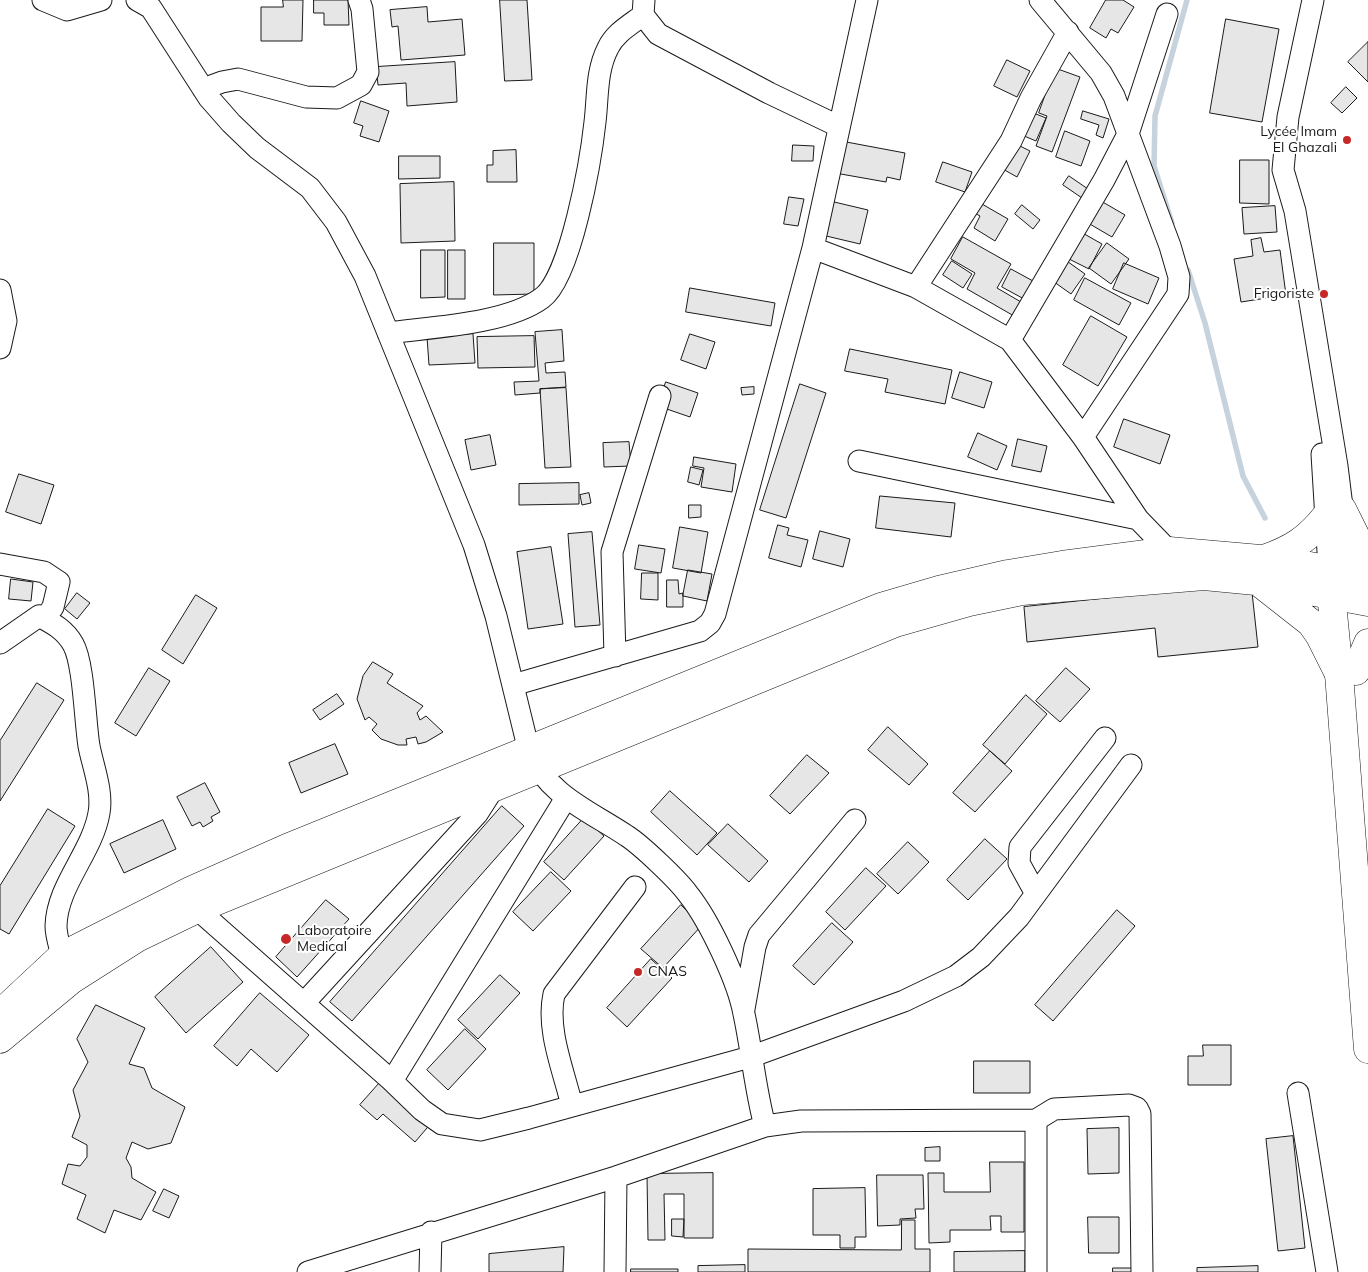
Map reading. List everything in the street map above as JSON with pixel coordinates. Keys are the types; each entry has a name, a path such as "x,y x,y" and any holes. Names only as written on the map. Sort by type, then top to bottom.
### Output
{"main road":[{"path":"0,1014 62,956 192,890 287,848 532,760 895,623 969,602 1022,591 1260,570 1312,534 1334,512 1368,551"},
{"path":"0,1039 71,980 138,938 197,909 493,789 532,760 881,607 1008,574 1169,551 1260,570 1349,585 1348,672 1368,1049"},
{"path":"1260,570 1311,623 1348,672 1368,842"},
{"path":"1348,672 1368,643"}],"street":[{"path":"43,0 67,10 101,0"},
{"path":"138,0 151,8 203,89 231,123 258,148 310,188 336,222 365,276 474,545 532,760 566,798 629,837 687,893 710,928 744,1012 750,1056 765,1126"},
{"path":"203,89 222,82 238,79 306,96 337,98 361,85 368,72 362,9 359,0"},
{"path":"513,686 700,631 710,623 715,614 813,248 838,126 867,0"},
{"path":"1040,0 1101,73 1114,96 1170,246 1179,277 1178,294 1083,437"},
{"path":"1313,0 1288,117 1283,170 1295,211 1320,371 1322,456 1349,585"},
{"path":"388,333 494,318 526,307 544,298 562,267 588,172 601,64 608,46 644,8 658,34 769,93 838,126"},
{"path":"1010,340 1104,180 1128,134 1167,14"},
{"path":"916,286 1010,141 1031,98 1068,32"},
{"path":"813,248 916,286 1010,340 1083,437 1138,519 1169,551"},
{"path":"0,290 6,321 0,348"},
{"path":"615,656 612,552 660,396"},
{"path":"859,461 1138,519"},
{"path":"0,564 44,572 60,582 53,607 46,617 39,616 0,643"},
{"path":"39,616 60,627 74,646 80,670 89,745 98,788 99,812 94,833 60,903 56,928 62,956"},
{"path":"1036,894 1019,863 1020,847 1105,738"},
{"path":"197,909 392,1080 422,1110 442,1124 480,1130 750,1056 904,1001 956,976 981,957 1019,917 1131,765"},
{"path":"304,1003 476,814 493,789"},
{"path":"392,1080 566,798"},
{"path":"744,1012 753,956 759,936 855,820"},
{"path":"572,1106 552,1023 551,1008 554,994 635,887"},
{"path":"1298,1093 1328,1272"},
{"path":"308,1272 431,1232 616,1177 765,1126 801,1121 1036,1120 1054,1109 1129,1105 1137,1108 1140,1114 1142,1272"},
{"path":"1036,1120 1036,1272"},
{"path":"615,1272 616,1177"},
{"path":"430,1272 431,1232"}],"building":[{"path":"283,0 303,0 302,41 261,41 261,7 283,7"},
{"path":"314,0 348,0 349,25 324,25 324,13 314,13"},
{"path":"500,0 527,0 532,80 505,81"},
{"path":"1106,0 1123,0 1134,7 1118,33 1111,29 1106,38 1090,28"},
{"path":"427,7 428,22 462,19 465,55 401,60 398,26 392,27 390,10"},
{"path":"1226,19 1279,29 1262,122 1210,113"},
{"path":"1368,42 1368,82 1348,62"},
{"path":"1007,60 1030,71 1017,97 994,86"},
{"path":"455,62 457,102 407,106 406,83 378,85 376,67"},
{"path":"1055,68 1080,77 1052,152 1036,146 1047,116 1039,113"},
{"path":"1346,87 1357,98 1342,113 1331,103"},
{"path":"361,101 389,111 379,142 360,136 363,126 354,123"},
{"path":"1026,110 1046,118 1036,141 1017,133"},
{"path":"1083,111 1109,119 1103,138 1096,135 1099,125 1081,119"},
{"path":"1065,131 1090,141 1081,166 1056,157"},
{"path":"841,141 905,153 900,180 887,177 886,182 835,173"},
{"path":"1014,143 1030,151 1017,177 1001,168"},
{"path":"793,145 814,146 813,161 792,161"},
{"path":"516,150 517,182 487,182 487,165 493,165 493,151"},
{"path":"399,156 440,156 440,178 399,179"},
{"path":"1240,160 1269,160 1269,204 1240,203"},
{"path":"943,162 972,172 965,192 936,182"},
{"path":"1069,176 1088,189 1082,198 1063,185"},
{"path":"454,182 455,241 401,243 400,184"},
{"path":"789,197 804,199 798,226 784,224"},
{"path":"975,200 1008,219 995,241 974,228 980,216 969,210"},
{"path":"830,201 868,210 860,244 822,235"},
{"path":"1101,201 1125,215 1112,237 1088,223"},
{"path":"1022,205 1040,220 1033,229 1015,214"},
{"path":"1275,206 1277,232 1244,234 1242,208"},
{"path":"1079,231 1102,244 1089,269 1065,257"},
{"path":"963,237 1011,264 997,288 1021,302 1014,316 967,289 975,273 951,259"},
{"path":"1261,238 1264,252 1280,250 1286,295 1241,302 1234,259 1253,256 1251,240"},
{"path":"494,243 534,243 534,294 494,295"},
{"path":"1107,243 1129,259 1111,284 1089,268"},
{"path":"421,250 445,250 445,297 421,298"},
{"path":"448,250 465,250 465,299 448,299"},
{"path":"1064,259 1085,274 1071,294 1050,279"},
{"path":"952,261 972,274 963,288 943,275"},
{"path":"1124,263 1159,278 1148,304 1113,289"},
{"path":"1011,269 1033,281 1024,299 1002,287"},
{"path":"1085,278 1131,303 1119,325 1074,300"},
{"path":"690,288 775,303 771,326 686,312"},
{"path":"1091,316 1127,337 1098,386 1063,365"},
{"path":"562,330 564,361 545,363 546,373 565,372 566,387 540,389 540,393 515,395 514,382 539,381 535,332"},
{"path":"473,334 475,363 429,365 427,337"},
{"path":"690,334 715,342 706,369 681,360"},
{"path":"534,336 535,367 478,368 477,337"},
{"path":"850,349 952,370 945,404 885,392 888,379 845,371"},
{"path":"960,372 992,382 984,408 952,398"},
{"path":"666,382 698,393 690,417 658,406"},
{"path":"800,384 826,393 786,518 760,510"},
{"path":"754,387 754,394 742,395 741,388"},
{"path":"566,388 571,467 545,468 540,389"},
{"path":"1124,419 1170,435 1160,464 1114,447"},
{"path":"978,433 1007,446 997,470 968,457"},
{"path":"490,435 496,465 471,470 465,440"},
{"path":"1018,439 1047,446 1041,472 1012,466"},
{"path":"629,442 631,466 604,467 603,443"},
{"path":"694,457 736,464 732,492 701,487 704,468 693,466"},
{"path":"691,467 703,470 699,485 688,482"},
{"path":"19,474 54,485 41,524 6,512"},
{"path":"579,483 579,504 519,505 519,484"},
{"path":"589,493 591,503 582,505 580,495"},
{"path":"880,496 955,503 951,537 876,528"},
{"path":"689,505 701,505 701,517 689,518"},
{"path":"778,525 789,528 787,535 808,540 801,567 769,558"},
{"path":"680,527 708,532 701,573 673,568"},
{"path":"820,531 850,539 843,567 813,559"},
{"path":"592,532 600,625 575,627 568,534"},
{"path":"639,545 665,549 661,573 635,569"},
{"path":"551,547 563,624 528,629 517,552"},
{"path":"688,570 712,574 707,601 683,596"},
{"path":"642,573 658,573 658,600 641,599"},
{"path":"11,579 33,582 31,601 9,599"},
{"path":"667,580 678,580 679,594 683,593 683,607 667,607"},
{"path":"1251,583 1258,647 1158,657 1155,628 1027,642 1024,607"},
{"path":"77,593 90,603 77,619 65,609"},
{"path":"196,595 217,608 183,664 162,650"},
{"path":"373,662 393,674 387,683 423,706 417,713 420,720 426,716 443,732 426,742 418,744 416,737 406,739 407,745 398,745 381,739 372,730 377,724 369,717 365,720 357,699 363,676"},
{"path":"149,668 170,681 136,736 115,723"},
{"path":"1066,668 1090,689 1060,722 1036,701"},
{"path":"37,683 64,700 0,801 0,741"},
{"path":"337,694 344,704 320,720 313,710"},
{"path":"1026,695 1047,714 1005,764 983,745"},
{"path":"888,727 928,764 909,785 868,750"},
{"path":"335,744 348,774 301,793 289,763"},
{"path":"990,751 1012,771 975,812 953,793"},
{"path":"807,755 829,773 790,814 770,796"},
{"path":"205,783 220,812 211,817 213,821 203,827 200,822 192,826 177,797"},
{"path":"670,791 717,833 697,855 651,812"},
{"path":"502,806 524,826 352,1021 330,1002"},
{"path":"48,809 75,826 9,934 0,929 0,886"},
{"path":"584,818 604,836 564,880 544,862"},
{"path":"163,820 176,849 124,873 110,844"},
{"path":"728,824 768,861 749,882 708,845"},
{"path":"985,839 1007,859 968,900 947,880"},
{"path":"908,842 929,862 898,894 877,874"},
{"path":"866,868 886,886 845,930 826,912"},
{"path":"551,872 571,891 533,931 513,912"},
{"path":"326,900 349,919 297,977 276,957"},
{"path":"681,905 702,925 663,968 641,949"},
{"path":"1117,910 1135,926 1053,1021 1035,1005"},
{"path":"832,923 853,942 814,985 793,966"},
{"path":"211,947 243,982 186,1033 155,997"},
{"path":"651,959 672,978 627,1027 607,1008"},
{"path":"500,975 520,993 478,1039 458,1020"},
{"path":"260,993 309,1035 277,1072 251,1049 237,1066 214,1046"},
{"path":"96,1005 145,1028 129,1064 144,1068 152,1088 185,1107 171,1143 148,1149 132,1142 126,1158 131,1167 132,1178 156,1192 141,1220 114,1210 105,1233 77,1219 86,1195 62,1184 68,1164 80,1166 87,1157 87,1145 72,1137 80,1116 73,1090 88,1062 77,1039"},
{"path":"465,1029 486,1049 448,1090 427,1070"},
{"path":"1203,1045 1231,1045 1231,1085 1188,1085 1188,1056 1203,1056"},
{"path":"974,1061 1030,1061 1030,1093 974,1093"},
{"path":"384,1078 433,1121 415,1142 383,1114 377,1120 360,1105"},
{"path":"1119,1128 1119,1173 1088,1174 1087,1129"},
{"path":"1293,1136 1305,1248 1278,1251 1266,1139"},
{"path":"940,1147 940,1161 925,1161 925,1148"},
{"path":"990,1162 1024,1162 1024,1232 1001,1232 1001,1216 990,1216 991,1230 950,1230 950,1242 929,1243 928,1173 944,1173 944,1192 990,1192"},
{"path":"713,1173 713,1238 684,1238 684,1194 664,1194 665,1240 648,1240 647,1174"},
{"path":"877,1175 923,1175 924,1209 915,1209 916,1218 900,1219 900,1225 878,1226"},
{"path":"865,1188 866,1237 855,1237 855,1248 840,1248 840,1235 813,1235 813,1189"},
{"path":"164,1189 179,1196 169,1218 153,1211"},
{"path":"1088,1217 1119,1217 1119,1253 1089,1253"},
{"path":"672,1219 684,1219 683,1237 672,1236"},
{"path":"902,1220 915,1220 915,1249 930,1249 930,1272 748,1272 748,1249 901,1250"},
{"path":"564,1247 563,1272 489,1272 489,1254"},
{"path":"1025,1251 1025,1272 954,1272 954,1252"},
{"path":"745,1265 745,1272 698,1272 698,1266"},
{"path":"1258,1266 1258,1272 1197,1272 1197,1268"},
{"path":"1113,1268 1135,1268 1135,1272 1113,1272"},
{"path":"631,1269 678,1269 678,1272 631,1272"}],"waterway":[{"path":"1172,223 1154,166 1155,116 1187,0"},
{"path":"1188,270 1205,323 1243,476 1265,518"}],"place":[{"name":"Lycée Imam El Ghazali","path":"1347,140"},
{"name":"Frigoriste","path":"1324,294"},
{"name":"Laboratoire Medical","path":"286,939"},
{"name":"CNAS","path":"638,972"}]}
